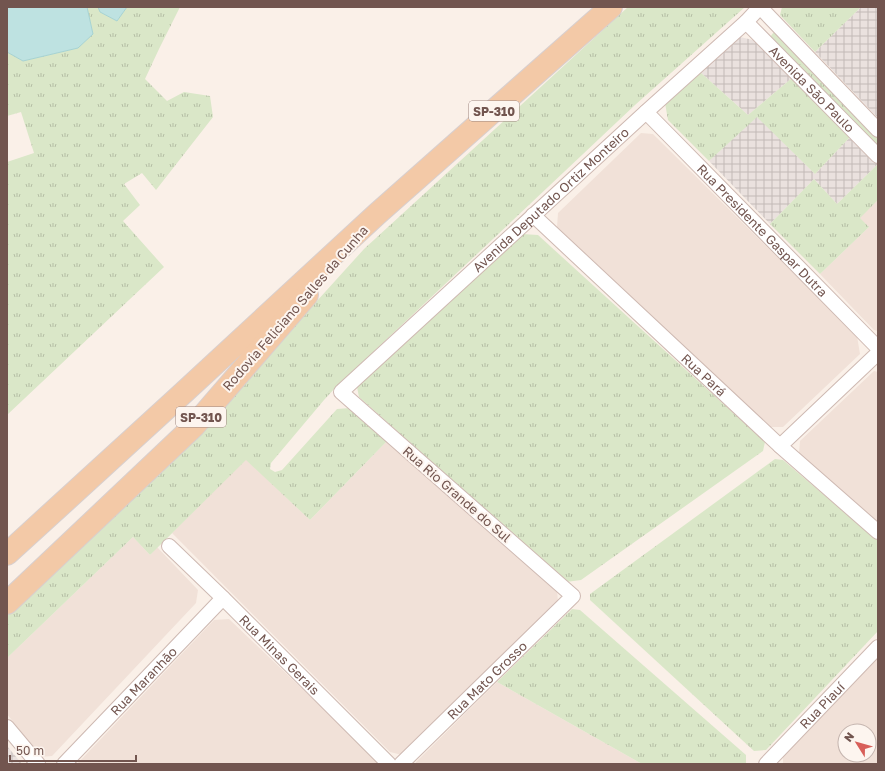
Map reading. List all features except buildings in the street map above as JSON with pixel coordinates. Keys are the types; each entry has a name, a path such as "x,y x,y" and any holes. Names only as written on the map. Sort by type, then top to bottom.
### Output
{"main road":[{"name":"Rodovia Feliciano Salles da Cunha","path":"7,554 377,214 611,7"},
{"name":"Rodovia Feliciano Salles da Cunha","path":"7,602 194,426 377,214"}],"street":[{"name":"Avenida Deputado Ortiz Monteiro","path":"342,392 746,22 760,7"},
{"name":"Avenida São Paulo","path":"760,7 878,130"},
{"name":"Avenida São Paulo","path":"746,22 878,156"},
{"name":"Rua Presidente Gaspar Dutra","path":"646,112 878,348"},
{"name":"Rua Pará","path":"534,215 780,446 878,532"},
{"path":"780,446 878,353"},
{"name":"Rua Rio Grande do Sul","path":"342,392 573,596"},
{"name":"Rua Minas Gerais","path":"169,546 389,764"},
{"name":"Rua Mato Grosso","path":"401,764 573,596"},
{"name":"Rua Maranhão","path":"64,764 223,598"},
{"name":"Rua Piauí","path":"766,764 878,647"},
{"path":"7,728 38,764"}],"shaded area":[{"path":"861,7 878,7 878,118 815,52"},
{"path":"740,37 753,40 792,78 748,115 700,72"},
{"path":"757,116 815,174 850,137 878,164 837,204 814,179 770,224 709,161"},
{"path":"641,133 653,134 857,336 860,354 783,427 770,427 557,227 558,213"},
{"path":"878,200 878,331 874,330 820,274 869,227 859,218"},
{"path":"874,371 878,372 878,523 799,453 800,441"},
{"path":"388,440 557,589 558,603 402,755 390,752 172,533 246,459 310,520"},
{"path":"133,537 150,555 157,547 198,590 196,603 52,756 41,757 7,714 7,658"},
{"path":"229,619 379,762 379,764 77,764 214,620"},
{"path":"878,658 878,764 783,764 783,755"},
{"path":"497,682 642,764 416,764 416,762"},
{"path":"7,746 22,764 7,764"}],"green space":[{"path":"87,7 98,7 100,12 117,21 127,7 180,7 145,79 167,101 184,92 210,96 213,117 156,190 142,173 124,184 140,205 123,221 164,267 7,415 7,162 34,153 21,112 7,116 7,52 23,61 78,48 93,34"},
{"path":"628,7 745,7 635,105 336,387 271,463 270,469 275,472 282,470 337,409 350,408 388,440 310,520 246,460 150,555 133,537 7,658 7,615 200,430 364,249"},
{"path":"782,7 861,7 815,52 780,15"},
{"path":"774,32 776,32 878,137 878,151 770,37"},
{"path":"700,72 748,115 792,78 850,137 815,174 757,117 709,161 668,120 665,103"},
{"path":"878,164 878,200 860,218 869,227 820,274 770,224 814,179 837,204"},
{"path":"522,234 538,235 765,442 763,451 581,580 566,582 359,397 357,387"},
{"path":"775,459 783,460 878,541 878,631 766,750 754,751 590,600 590,594"},
{"path":"572,609 580,610 746,755 746,764 642,764 497,682"}],"water":[{"path":"7,7 87,7 93,34 78,48 23,61 7,52"},
{"path":"98,7 127,7 117,21 100,12"}]}
